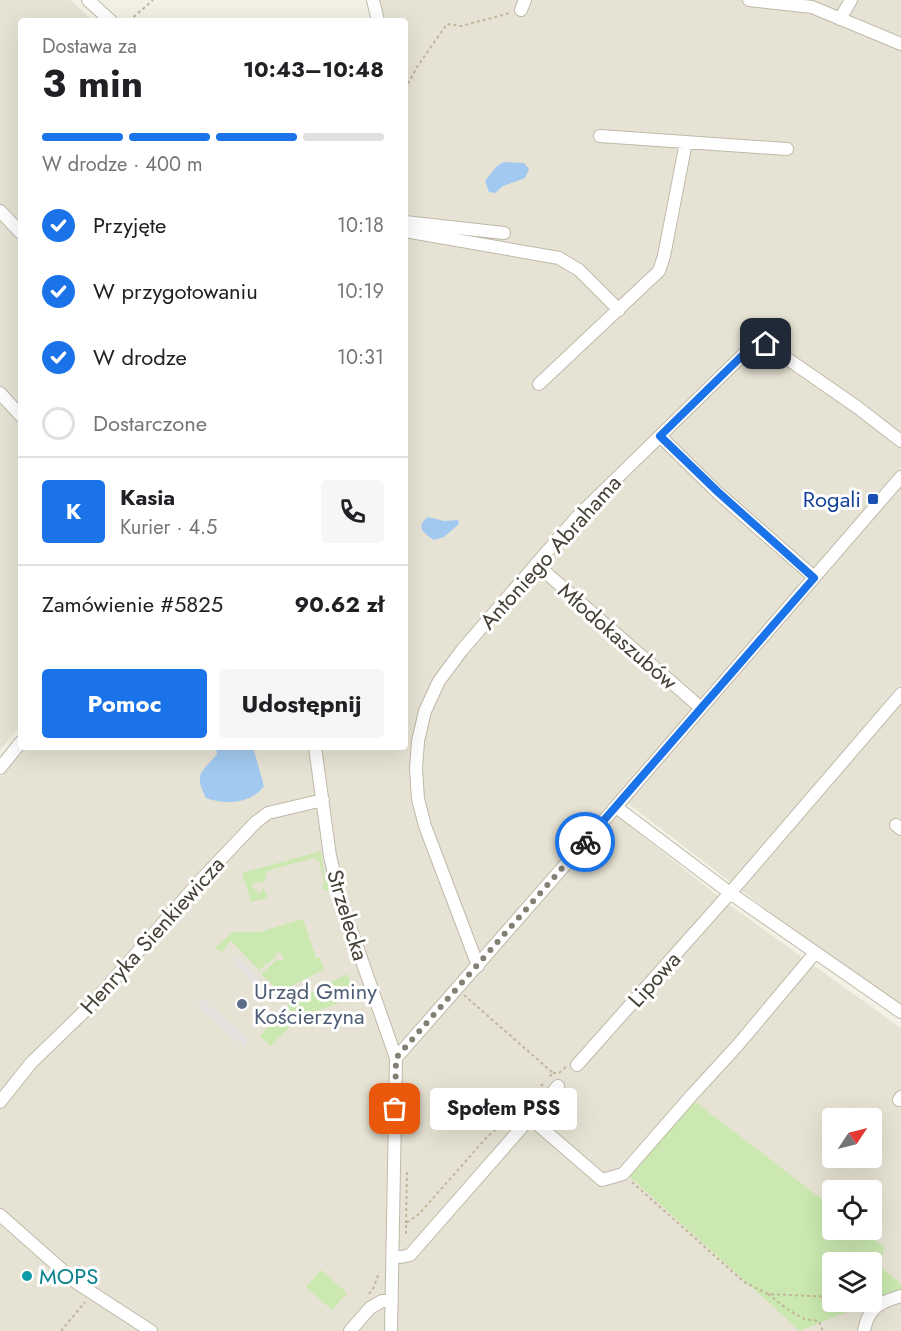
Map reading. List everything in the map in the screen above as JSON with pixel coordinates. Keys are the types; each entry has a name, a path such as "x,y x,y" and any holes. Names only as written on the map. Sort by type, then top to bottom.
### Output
{"street":[{"path":"88,0 108,18"},
{"path":"373,0 377,18"},
{"path":"749,0 812,7 901,44"},
{"path":"840,19 850,0"},
{"path":"600,136 787,149"},
{"path":"539,384 659,272 686,142"},
{"path":"0,211 18,230"},
{"path":"408,222 504,233"},
{"path":"408,232 559,258 579,270 619,310"},
{"name":"Antoniego Abrahama","path":"477,966 425,826 418,799 416,769 418,741 425,711 439,681 462,650 576,517 752,346 766,344 857,407 901,441"},
{"path":"0,393 18,413"},
{"path":"660,436 718,492 814,578"},
{"path":"396,1058 901,477"},
{"name":"Młodokaszubów","path":"536,564 701,708"},
{"name":"Lipowa","path":"574,1064 730,893 901,694"},
{"path":"0,768 18,746"},
{"name":"Strzelecka","path":"315,750 330,856 341,901 396,1058 398,1257 392,1301 391,1331"},
{"name":"Henryka Sienkiewicza","path":"0,1102 31,1063 93,1003 198,883 256,822 268,813 323,800"},
{"path":"616,807 730,893 901,1012"},
{"path":"529,1117 602,1180 623,1174 737,1046 815,953"},
{"path":"398,1257 410,1255 558,1086"},
{"path":"0,1215 77,1282 151,1331"},
{"path":"864,1331 867,1317 876,1307 886,1300 901,1296"},
{"path":"350,1331 370,1308 382,1301 392,1301"}],"path":[{"path":"132,18 153,0"},
{"path":"408,84 447,24 460,26 523,5"},
{"path":"462,993 553,1073 559,1073 574,1064"},
{"path":"398,1257 406,1222 419,1214 488,1136 511,1117 553,1073"},
{"path":"623,1174 744,1282 768,1294 787,1309 804,1318 819,1322 823,1331"},
{"path":"369,1295 381,1267"},
{"path":"768,1294 822,1297"},
{"path":"62,1331 89,1298"}],"shaded area":[{"path":"0,0 71,0 90,18 18,18 18,729 0,750"},
{"path":"379,0 838,0 843,2 844,0 901,0 901,1009 629,804 616,815 728,904 901,1028 901,1331 0,1331 0,778 23,750 408,750 408,18 383,18"},
{"path":"235,953 274,992 273,1003 233,964"},
{"path":"201,998 248,1038 245,1049 198,1007"}],"green space":[{"path":"321,851 324,874 330,889 325,891 322,887 325,885 319,861 313,858 267,871 264,882 255,882 252,888 257,890 257,895 264,888 267,898 251,902 242,873"},
{"path":"303,919 316,958 320,958 324,969 280,992 262,975 278,959 279,961 284,958 280,952 276,953 276,957 259,970 231,941 223,952 215,948 233,932 260,932"},
{"path":"347,974 355,996 296,1020 271,1046 260,1036 288,1005"},
{"path":"693,1100 822,1199 822,1240 875,1240 884,1247 882,1257 882,1252 822,1252 822,1312 847,1312 800,1331 628,1175"},
{"path":"882,1269 901,1284 901,1290 882,1298"},
{"path":"321,1270 347,1293 332,1310 306,1287"}],"water":[{"path":"504,162 524,163 529,169 525,178 503,186 495,193 489,192 485,181 497,166"},
{"path":"428,517 444,521 458,520 459,524 444,537 434,540 424,533 421,527"},
{"path":"216,750 254,750 264,786 259,792 245,800 221,802 206,798 200,783 201,774 217,754"}],"way so far":[{"path":"395,1109 396,1058 585,842"}],"place":[{"name":"Rogali","path":"873,499"},
{"name":"Urząd Gminy Kościerzyna","path":"242,1004"},
{"name":"Społem PSS","path":"395,1109"},
{"name":"MOPS","path":"27,1276"}],"route":[{"path":"585,842 814,578 718,492 660,436 752,346 766,344"}]}
